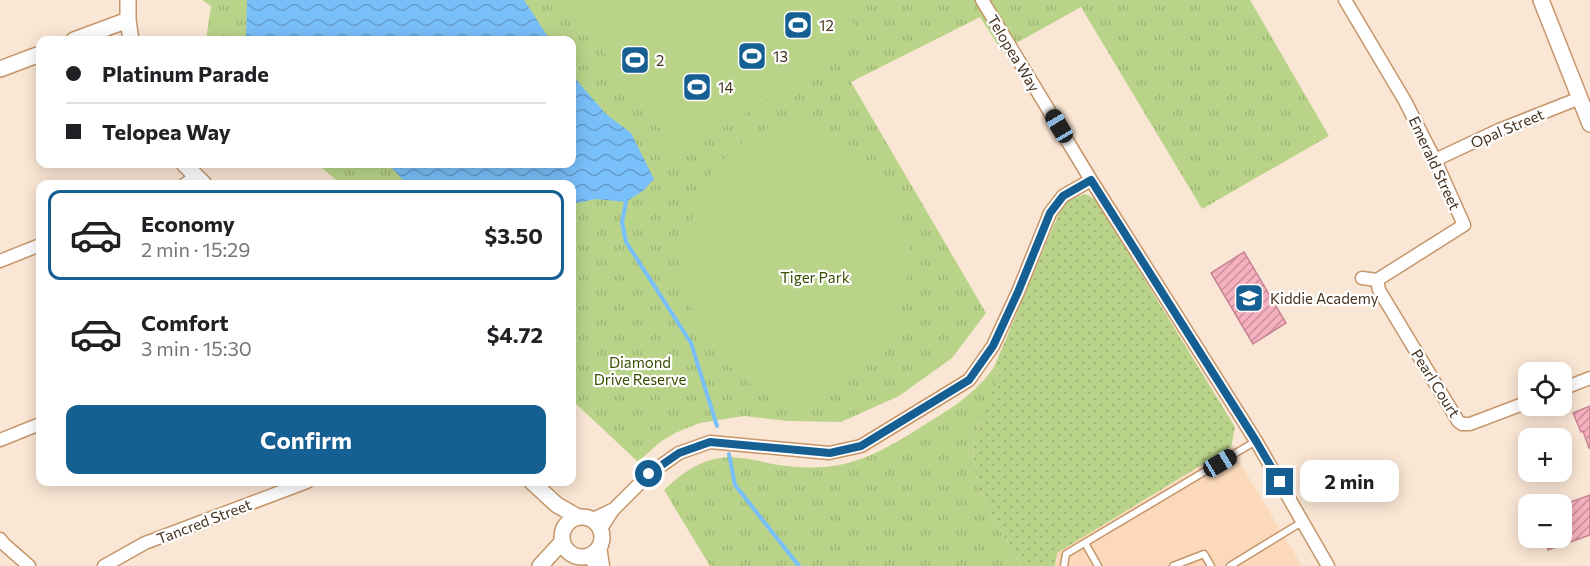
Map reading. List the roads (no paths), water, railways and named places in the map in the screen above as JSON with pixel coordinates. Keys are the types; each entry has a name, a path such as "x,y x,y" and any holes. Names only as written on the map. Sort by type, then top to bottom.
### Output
{"street":[{"path":"128,0 130,36"},
{"name":"Telopea Way","path":"982,0 1091,180 1256,441 1328,566"},
{"name":"Emerald Street","path":"1345,0 1405,101 1464,225 1377,280"},
{"path":"1541,0 1590,124"},
{"path":"85,36 128,20"},
{"path":"0,69 36,56"},
{"name":"Opal Street","path":"1435,160 1499,130 1580,98"},
{"path":"542,566 565,543 567,524 590,522 613,510 649,474 679,453 710,442 830,453 861,446 969,380 993,346 1050,213 1063,196 1091,180"},
{"path":"0,261 36,247"},
{"path":"1362,278 1377,280"},
{"name":"Pearl Court","path":"1377,280 1379,290 1458,421 1462,424 1470,424 1518,406"},
{"path":"1572,385 1590,378"},
{"path":"0,440 36,426"},
{"name":"Tancred Street","path":"104,566 145,543 296,486"},
{"path":"537,486 557,504 590,522 601,535 603,566"},
{"path":"557,504 565,543 581,557 592,561 600,546"},
{"path":"0,539 29,566"}],"lane":[{"path":"1064,566 1066,554 1256,441"},
{"path":"1230,566 1303,522"},
{"path":"1085,543 1098,566"},
{"path":"1173,566 1204,555 1211,566"}],"water":[{"path":"247,0 524,0 547,36 246,36"},
{"path":"576,79 606,114 631,133 654,179 644,190 626,202 596,199 576,203 576,180 403,180 392,168 576,168"}],"waterway":[{"path":"626,202 622,222 626,242 691,343 717,426"},
{"path":"729,454 735,485 799,566"}],"place":[{"name":"12","path":"798,25"},
{"name":"13","path":"752,56"},
{"name":"2","path":"635,60"},
{"name":"14","path":"697,87"},
{"name":"Kiddie Academy","path":"1249,298"}],"park label":[{"name":"Tiger Park","path":"815,277"},
{"name":"Diamond Drive Reserve","path":"640,370"}]}
